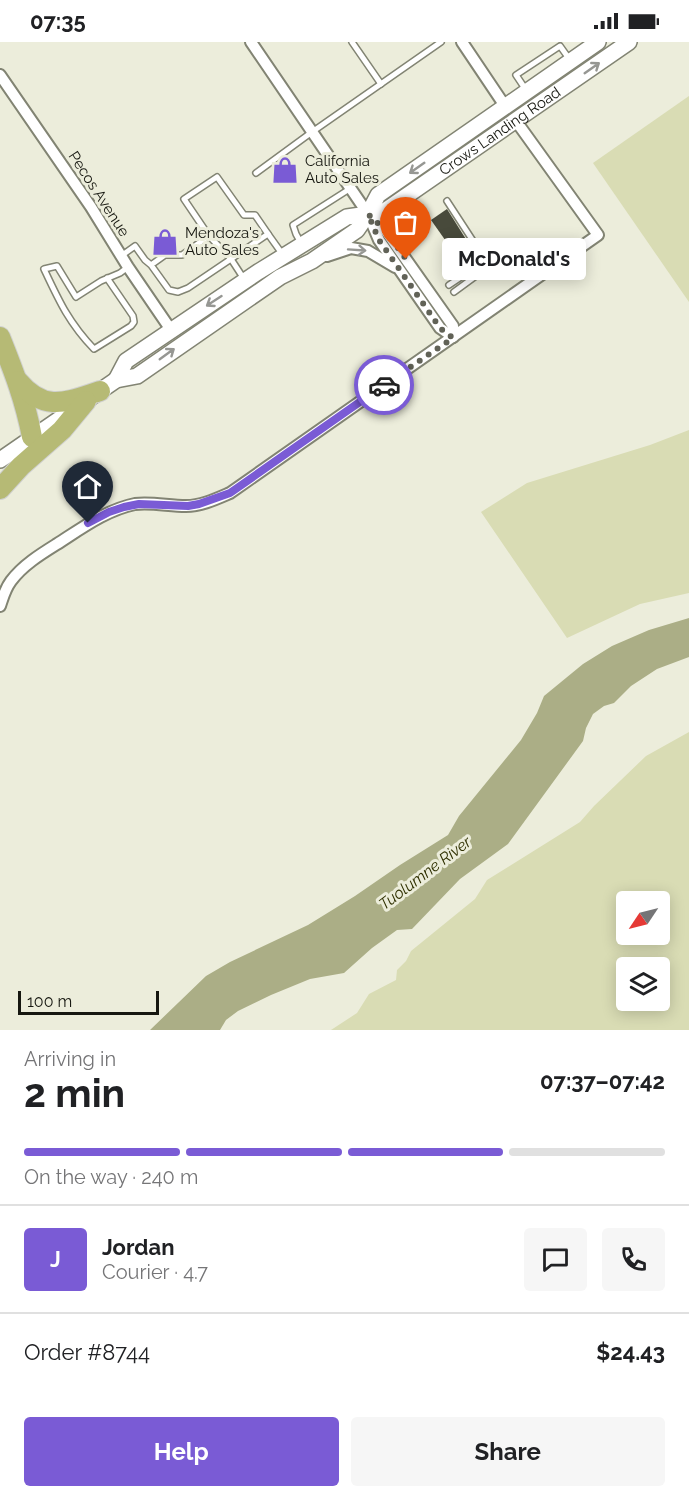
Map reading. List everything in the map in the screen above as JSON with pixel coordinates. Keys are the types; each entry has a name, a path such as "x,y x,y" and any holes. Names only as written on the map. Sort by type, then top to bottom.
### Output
{"highway":[{"path":"0,336 26,405 32,437"},
{"path":"18,381 34,396 55,402 65,402 100,391"},
{"path":"0,489 100,391"}],"main road":[{"name":"Crows Landing Road","path":"0,460 100,391 137,376 271,282 312,261 357,230 378,195 598,42"},
{"name":"Crows Landing Road","path":"100,391 126,361 245,281 347,217 386,210 629,42"},
{"path":"516,121 515,112 571,67 574,58"}],"street":[{"path":"251,42 368,214 379,240 440,328 453,338"},
{"path":"462,42 506,106"},
{"name":"Pecos Avenue","path":"0,75 91,207 171,330"},
{"path":"0,606 4,592 22,570 88,523 109,512 139,504 188,506 230,493 598,235 516,121"},
{"path":"368,214 386,231 453,326 453,338"},
{"path":"312,261 351,248 368,251 399,268"}],"lane":[{"path":"352,42 381,84"},
{"path":"256,173 441,42"},
{"path":"527,91 516,75 560,46 574,58"},
{"path":"536,62 546,78"},
{"path":"245,281 231,259 209,236 184,200 217,177 244,215 255,215 284,256"},
{"path":"302,245 293,225 351,188"},
{"path":"447,201 484,261 484,270 454,292"},
{"path":"121,256 135,246 169,290 178,292 188,288 268,234"},
{"path":"151,265 165,255 182,255 209,236"},
{"path":"449,285 484,261"},
{"path":"107,278 133,316 134,322 94,349 63,310 44,269 57,266 76,297 101,280 120,273 128,267"}],"shaded area":[{"path":"689,96 689,302 593,163"},
{"path":"689,430 689,593 640,604 567,638 481,512 527,483 650,445"},
{"path":"689,732 689,1030 331,1030 357,1013 369,994 396,980 397,970 406,961 411,951 475,899 487,880 580,822 646,756"}],"water":[{"name":"Tuolumne River","path":"689,618 689,657 657,669 631,686 614,703 604,706 593,714 583,741 508,844 460,879 412,929 397,930 344,973 310,979 238,1011 226,1020 220,1030 150,1030 206,976 308,925 448,835 459,816 521,740 544,696 583,664 612,646 649,630"}],"building":[{"path":"447,209 469,244 455,254 431,220"}],"way so far":[{"path":"384,385 453,338 440,328 379,240 368,214 386,231 406,259"}],"place":[{"name":"California Auto Sales","path":"285,170"},
{"name":"Mendoza's Auto Sales","path":"165,242"},
{"name":"McDonald's","path":"406,259"}],"route":[{"path":"88,523 124,507 139,504 188,506 230,493 384,385"}]}
